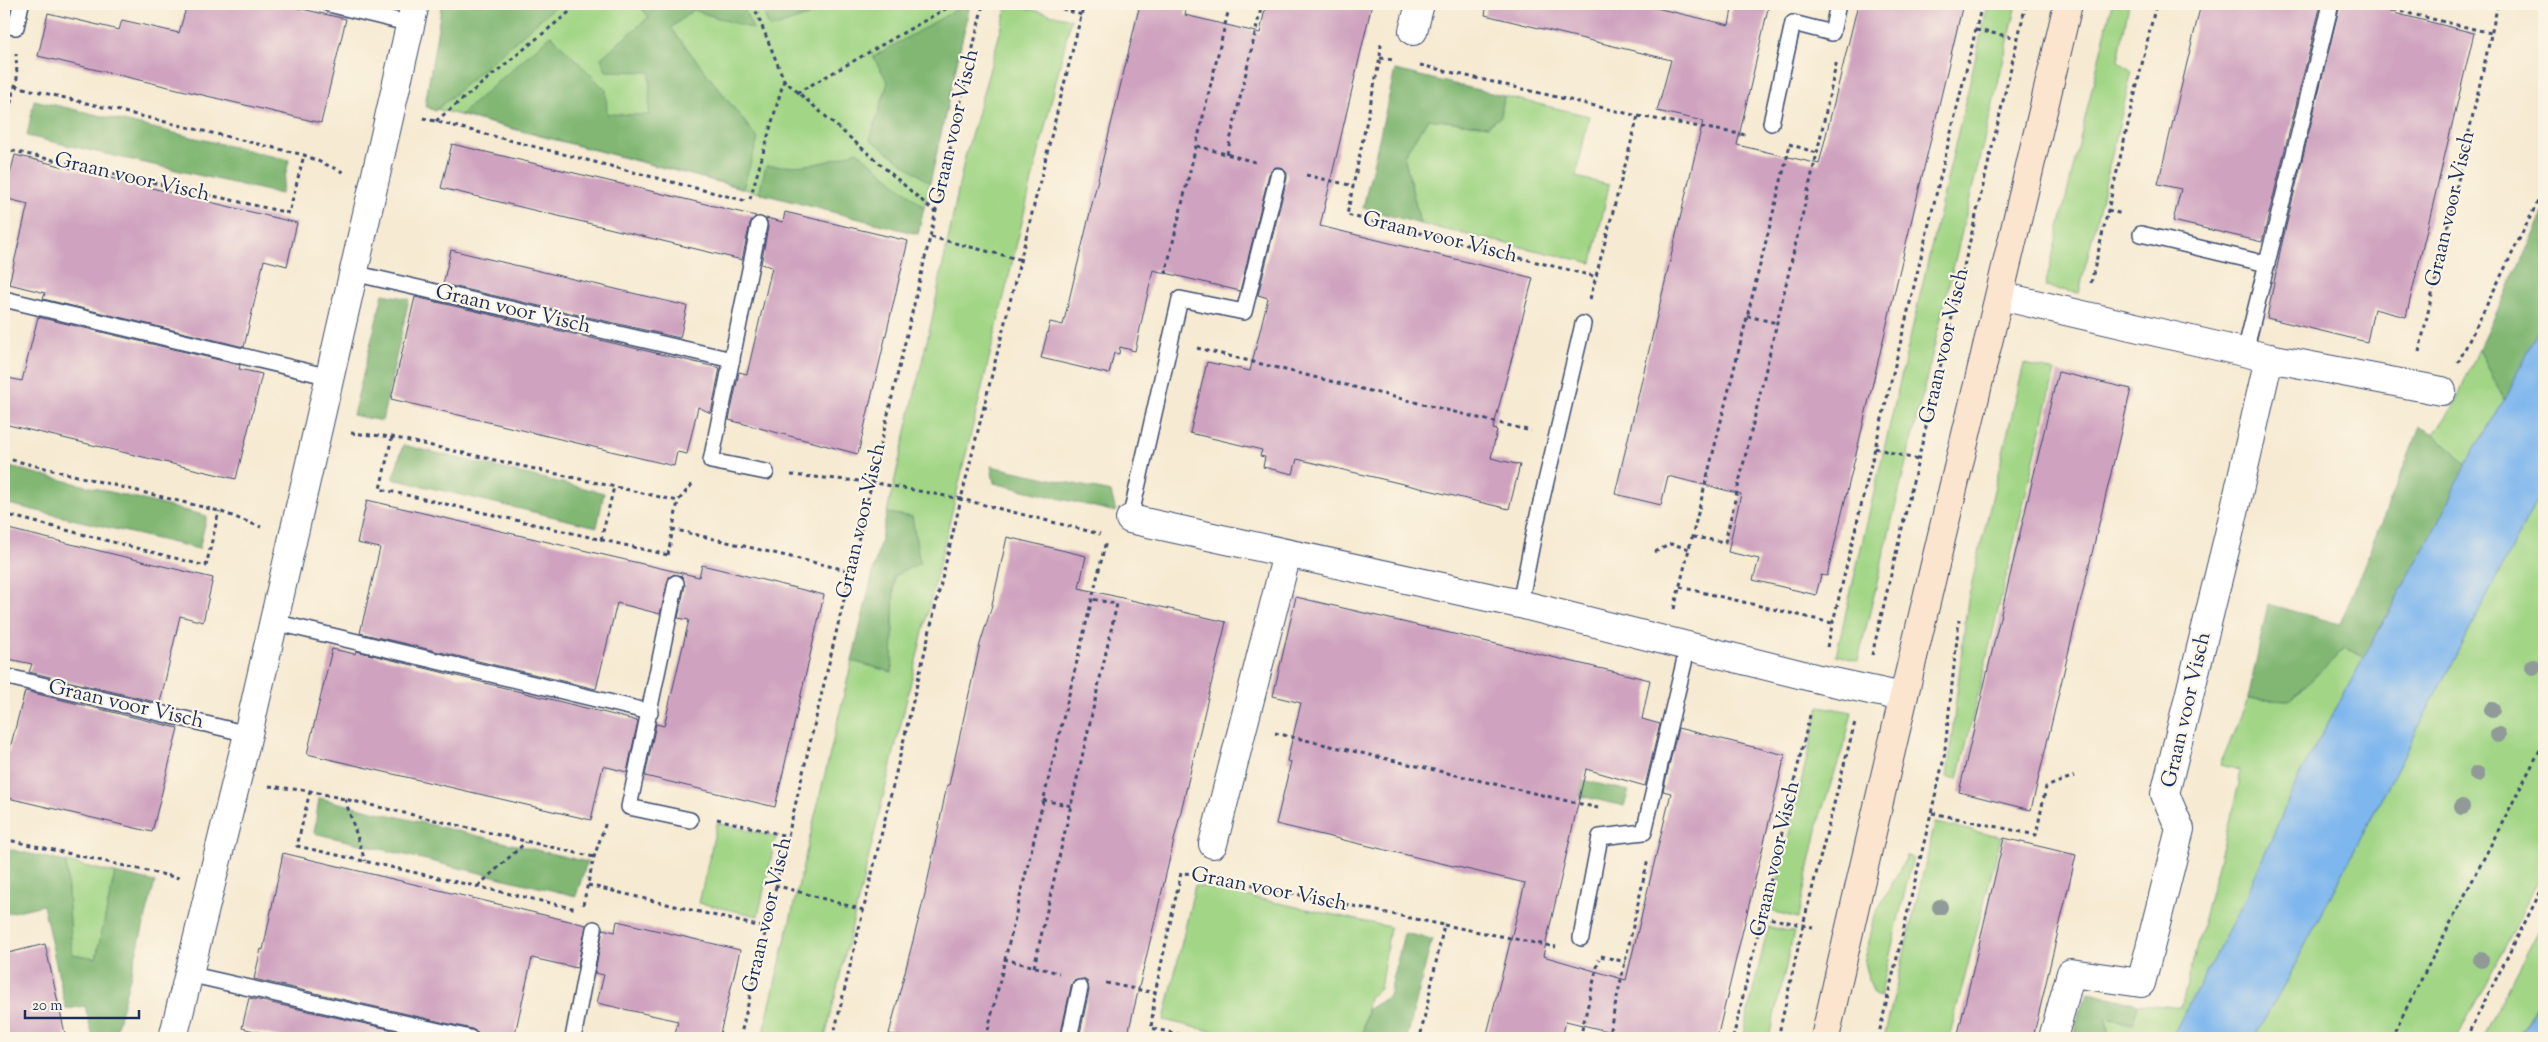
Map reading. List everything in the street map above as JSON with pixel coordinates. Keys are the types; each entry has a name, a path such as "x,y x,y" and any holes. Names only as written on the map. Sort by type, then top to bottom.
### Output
{"street":[{"path":"1413,31 1420,4"},
{"name":"Graan voor Visch","path":"1825,1038 1903,697 2001,296 2068,4"},
{"path":"173,1038 248,734 413,14"},
{"name":"Graan voor Visch","path":"2001,296 2257,355 2442,391"},
{"name":"Graan voor Visch","path":"2053,1038 2071,973 2141,984 2180,829 2165,794 2229,534 2257,355"},
{"path":"1130,518 1520,604 1819,679 1903,697"},
{"name":"Graan voor Visch","path":"1213,844 1287,554"}],"lane":[{"path":"10,26 21,4"},
{"path":"329,4 413,14"},
{"path":"1771,123 1793,23 1832,33 1838,4"},
{"name":"Graan voor Visch","path":"2257,355 2267,264 2331,4"},
{"path":"1130,518 1180,299 1244,312 1279,172"},
{"path":"760,225 711,461 766,472"},
{"path":"2141,234 2267,264"},
{"name":"Graan voor Visch","path":"353,273 732,360"},
{"path":"4,298 330,377"},
{"path":"1520,604 1556,437 1583,324"},
{"path":"676,583 629,807 690,820"},
{"path":"274,622 650,712"},
{"path":"1581,938 1600,837 1646,826 1677,644"},
{"name":"Graan voor Visch","path":"4,676 248,734"},
{"path":"573,1038 594,929"},
{"path":"188,974 470,1038"},
{"path":"1069,1038 1082,984"}],"path":[{"path":"436,121 578,4"},
{"path":"753,4 784,80 935,212"},
{"path":"797,92 954,4"},
{"name":"Graan voor Visch","path":"740,1038 930,237 983,4"},
{"path":"1047,4 1082,15"},
{"path":"833,1038 982,407 1022,260 1084,4"},
{"path":"1180,299 1166,271 1230,4"},
{"path":"1227,154 1262,4"},
{"name":"Graan voor Visch","path":"1733,1038 1982,4"},
{"name":"Graan voor Visch","path":"1778,1038 1803,925 1864,688 2026,4"},
{"path":"2084,314 2156,4"},
{"path":"2370,4 2491,33"},
{"name":"Graan voor Visch","path":"2412,386 2498,4"},
{"path":"4,117 8,114 17,78 10,26"},
{"path":"1976,30 2018,38"},
{"path":"1693,537 1725,542 1778,323 1838,55 1832,33"},
{"name":"Graan voor Visch","path":"1381,41 1380,58 1347,215 1597,277"},
{"path":"1380,58 1398,60"},
{"path":"1416,64 1638,116 1756,136"},
{"path":"391,109 749,202 784,80"},
{"path":"15,86 304,155 344,172 375,177"},
{"path":"1583,324 1597,277 1638,116"},
{"path":"1782,142 1817,153"},
{"path":"1677,644 1680,587 1790,144"},
{"path":"1197,146 1279,172 1354,186"},
{"name":"Graan voor Visch","path":"4,149 289,213 304,155"},
{"path":"2442,391 2544,189"},
{"path":"930,237 1022,260"},
{"path":"1747,316 1778,323"},
{"path":"1170,341 1556,437"},
{"path":"982,407 991,409"},
{"path":"319,426 351,433 392,437 678,501"},
{"path":"392,437 380,490 668,555"},
{"path":"1875,448 1918,460"},
{"path":"4,458 219,512 259,527 294,535"},
{"path":"676,583 668,555 678,501 711,461"},
{"path":"766,472 871,482 961,500 1108,536 986,1038"},
{"path":"601,540 614,487"},
{"path":"4,514 206,566 219,512"},
{"path":"672,529 850,571"},
{"path":"1655,552 1671,544 1690,549"},
{"path":"1680,587 1832,623"},
{"path":"1034,967 1117,604 1092,599"},
{"path":"1878,1038 1944,758 1960,615"},
{"path":"1244,726 1646,826 1649,863 1608,1038"},
{"path":"2391,1038 2544,742"},
{"path":"238,775 268,786 310,791 345,798 594,857"},
{"path":"1932,813 2036,835 2046,786 2074,776"},
{"path":"310,791 297,846 582,910 594,857 605,823 629,807"},
{"path":"345,798 365,861"},
{"path":"1043,800 1072,806"},
{"path":"690,820 705,816 787,836"},
{"path":"4,839 211,885"},
{"path":"477,887 527,841"},
{"name":"Graan voor Visch","path":"1196,1038 1151,1028 1155,993 1181,873 1198,874"},
{"name":"Graan voor Visch","path":"1216,877 1578,951 1581,938"},
{"path":"776,885 863,910"},
{"path":"2466,1038 2544,885"},
{"path":"588,886 766,928"},
{"path":"1763,917 1813,927"},
{"path":"1420,1038 1444,925"},
{"path":"1580,1038 1600,956"},
{"path":"1004,959 1034,967 1082,984 1155,993"}],"green space":[{"path":"442,4 970,4 918,234 425,106"},
{"path":"442,4 558,4 435,111 425,106"},
{"path":"638,4 742,4 753,29 693,10 671,28 758,139 743,188 460,115 551,35 606,90 607,114 649,115 650,72 606,71 601,58 649,17"},
{"path":"760,4 821,4 821,11 770,29"},
{"path":"966,4 970,4 930,183 870,139 888,82 873,57"},
{"path":"1008,4 1071,19 825,1038 762,1038 852,661 892,672 894,576 912,517 887,513 932,319 964,161"},
{"path":"1988,4 2017,4 1858,661 1836,655"},
{"path":"2112,4 2129,4 2118,61 2132,71 2079,293 2045,287"},
{"path":"1395,70 1504,96 1501,116 1488,126 1428,119 1404,155 1420,224 1363,208"},
{"path":"1504,96 1589,116 1576,177 1609,185 1592,263 1420,224 1404,155 1428,119 1488,126 1501,116"},
{"path":"34,100 289,160 281,194 27,136"},
{"path":"857,151 924,207 918,234 759,193 766,166 813,164 833,160"},
{"path":"2544,213 2544,320 2504,400 2479,349"},
{"path":"383,294 409,299 382,421 353,415"},
{"path":"2479,349 2504,400 2466,464 2434,434 2453,407"},
{"path":"2024,364 2055,371 1958,779 1947,777 1968,599"},
{"path":"2420,427 2434,434 2466,464 2435,528 2364,657 2345,648 2289,701 2248,699 2268,604 2340,624"},
{"path":"403,445 604,493 597,527 393,479"},
{"path":"6,466 207,516 199,549 4,503"},
{"path":"991,466 1111,492 1116,512 994,483"},
{"path":"2544,486 2544,869 2457,1038 2254,1038 2289,976"},
{"path":"887,513 912,517 920,563 894,576 892,672 852,661"},
{"path":"2345,648 2364,657 2299,776 2243,903 2171,1038 2109,1038 2105,1018 2133,1024 2138,1004 2181,1007 2239,784 2240,770 2220,765 2248,699 2289,701"},
{"path":"1819,706 1852,712 1845,742 1820,816 1798,918 1771,911"},
{"path":"1462,752 1629,791 1624,806 1459,768"},
{"path":"319,798 587,862 576,896 314,833"},
{"path":"717,823 776,837 758,916 699,903"},
{"path":"1935,823 2001,837 1949,1038 1884,1038"},
{"path":"4,848 66,862 72,954 96,958 115,873 155,882 114,1038 93,1038 85,1006 66,1009 43,905 4,914"},
{"path":"1907,856 1913,857 1880,997 1874,995 1864,964 1875,915"},
{"path":"66,862 115,873 96,958 72,954"},
{"path":"1195,885 1390,927 1380,989 1369,997 1362,1038 1240,1038 1164,1020"},
{"path":"2544,920 2544,988 2519,1038 2482,1038"},
{"path":"1768,927 1794,932 1769,1038 1742,1038"},
{"path":"1404,933 1432,939 1407,1038 1362,1038 1367,1010 1389,996"},
{"path":"2089,992 2138,1004 2133,1024 2106,1018 2109,1038 2074,1038 2079,1012"}],"water":[{"path":"2544,320 2544,486 2289,976 2254,1038 2171,1038 2243,903 2299,776 2435,528 2466,464 2504,400"},
{"path":"2544,991 2544,1038 2520,1038"}],"building":[{"path":"187,4 280,4 346,19 321,123 38,56 48,13 119,30 122,20 179,33"},
{"path":"1140,4 1187,4 1185,15 1260,33 1266,4 1372,4 1320,226 1533,278 1493,429 1497,430 1491,458 1520,465 1509,509 1297,459 1293,474 1263,467 1265,457 1260,456 1262,450 1190,433 1207,362 1250,371 1268,298 1258,295 1287,178 1287,173 1281,167 1275,167 1269,174 1240,291 1153,270 1135,351 1120,347 1119,354 1114,353 1109,374 1041,358 1050,322 1063,325"},
{"path":"1487,4 1639,4 1729,25 1733,4 1769,4 1737,145 1819,164 1858,4 1963,4 1827,576 1821,575 1816,595 1753,580 1759,559 1728,552 1741,494 1668,476 1661,505 1615,494 1703,121 1657,111 1671,60 1485,15"},
{"path":"2201,4 2321,4 2262,242 2173,221 2181,189 2158,184"},
{"path":"2340,4 2392,4 2390,12 2474,33 2406,317 2374,309 2367,342 2267,318 2281,247"},
{"path":"452,144 756,216 750,223 742,260 441,188"},
{"path":"15,155 297,223 287,266 264,260 244,347 43,299 45,293 9,284 28,204 4,198"},
{"path":"785,212 908,241 858,454 729,420 739,372 747,374 772,267 761,264 768,227 766,218 783,222"},
{"path":"451,250 687,306 680,338 443,284"},
{"path":"415,297 720,368 711,413 698,407 687,454 677,452 674,466 391,399"},
{"path":"38,317 240,365 239,369 262,374 236,479 4,424 4,377 22,381"},
{"path":"2058,372 2131,389 2031,810 1959,792"},
{"path":"367,500 699,577 702,565 824,595 775,807 645,776 656,724 664,726 689,620 678,618 685,585 682,576 674,574 669,577 660,614 617,603 596,689 360,633 380,548 357,543"},
{"path":"4,528 213,578 203,622 180,616 160,703 29,672 32,664 4,658"},
{"path":"1007,537 1086,556 1079,588 1226,622 1127,1038 1079,1038 1089,990 1087,981 1082,979 1073,981 1071,986 1060,1038 909,1038 889,1034 925,894 947,785 949,785 980,644 991,609"},
{"path":"1296,597 1650,680 1642,719 1660,724 1645,786 1586,769 1543,956 1626,980 1671,793 1663,791 1678,728 1785,755 1717,1038 1636,1038 1566,1021 1562,1038 1486,1038 1525,883 1276,824 1291,762 1287,761 1301,703 1273,696"},
{"path":"332,649 355,654 356,651 638,721 627,772 603,766 591,820 307,754"},
{"path":"25,691 178,728 152,832 4,797 4,751 9,752"},
{"path":"2004,838 2076,855 2033,1038 1957,1038"},
{"path":"283,853 586,925 577,968 532,958 514,1038 479,1038 477,1032 472,1029 254,979 261,949 263,950"},
{"path":"617,921 740,950 719,1038 674,1038 678,1021 597,1003 604,975 595,973 603,929 615,932"},
{"path":"45,944 66,1038 4,1038 4,954"},
{"path":"249,998 429,1038 283,1038 242,1028"}]}
